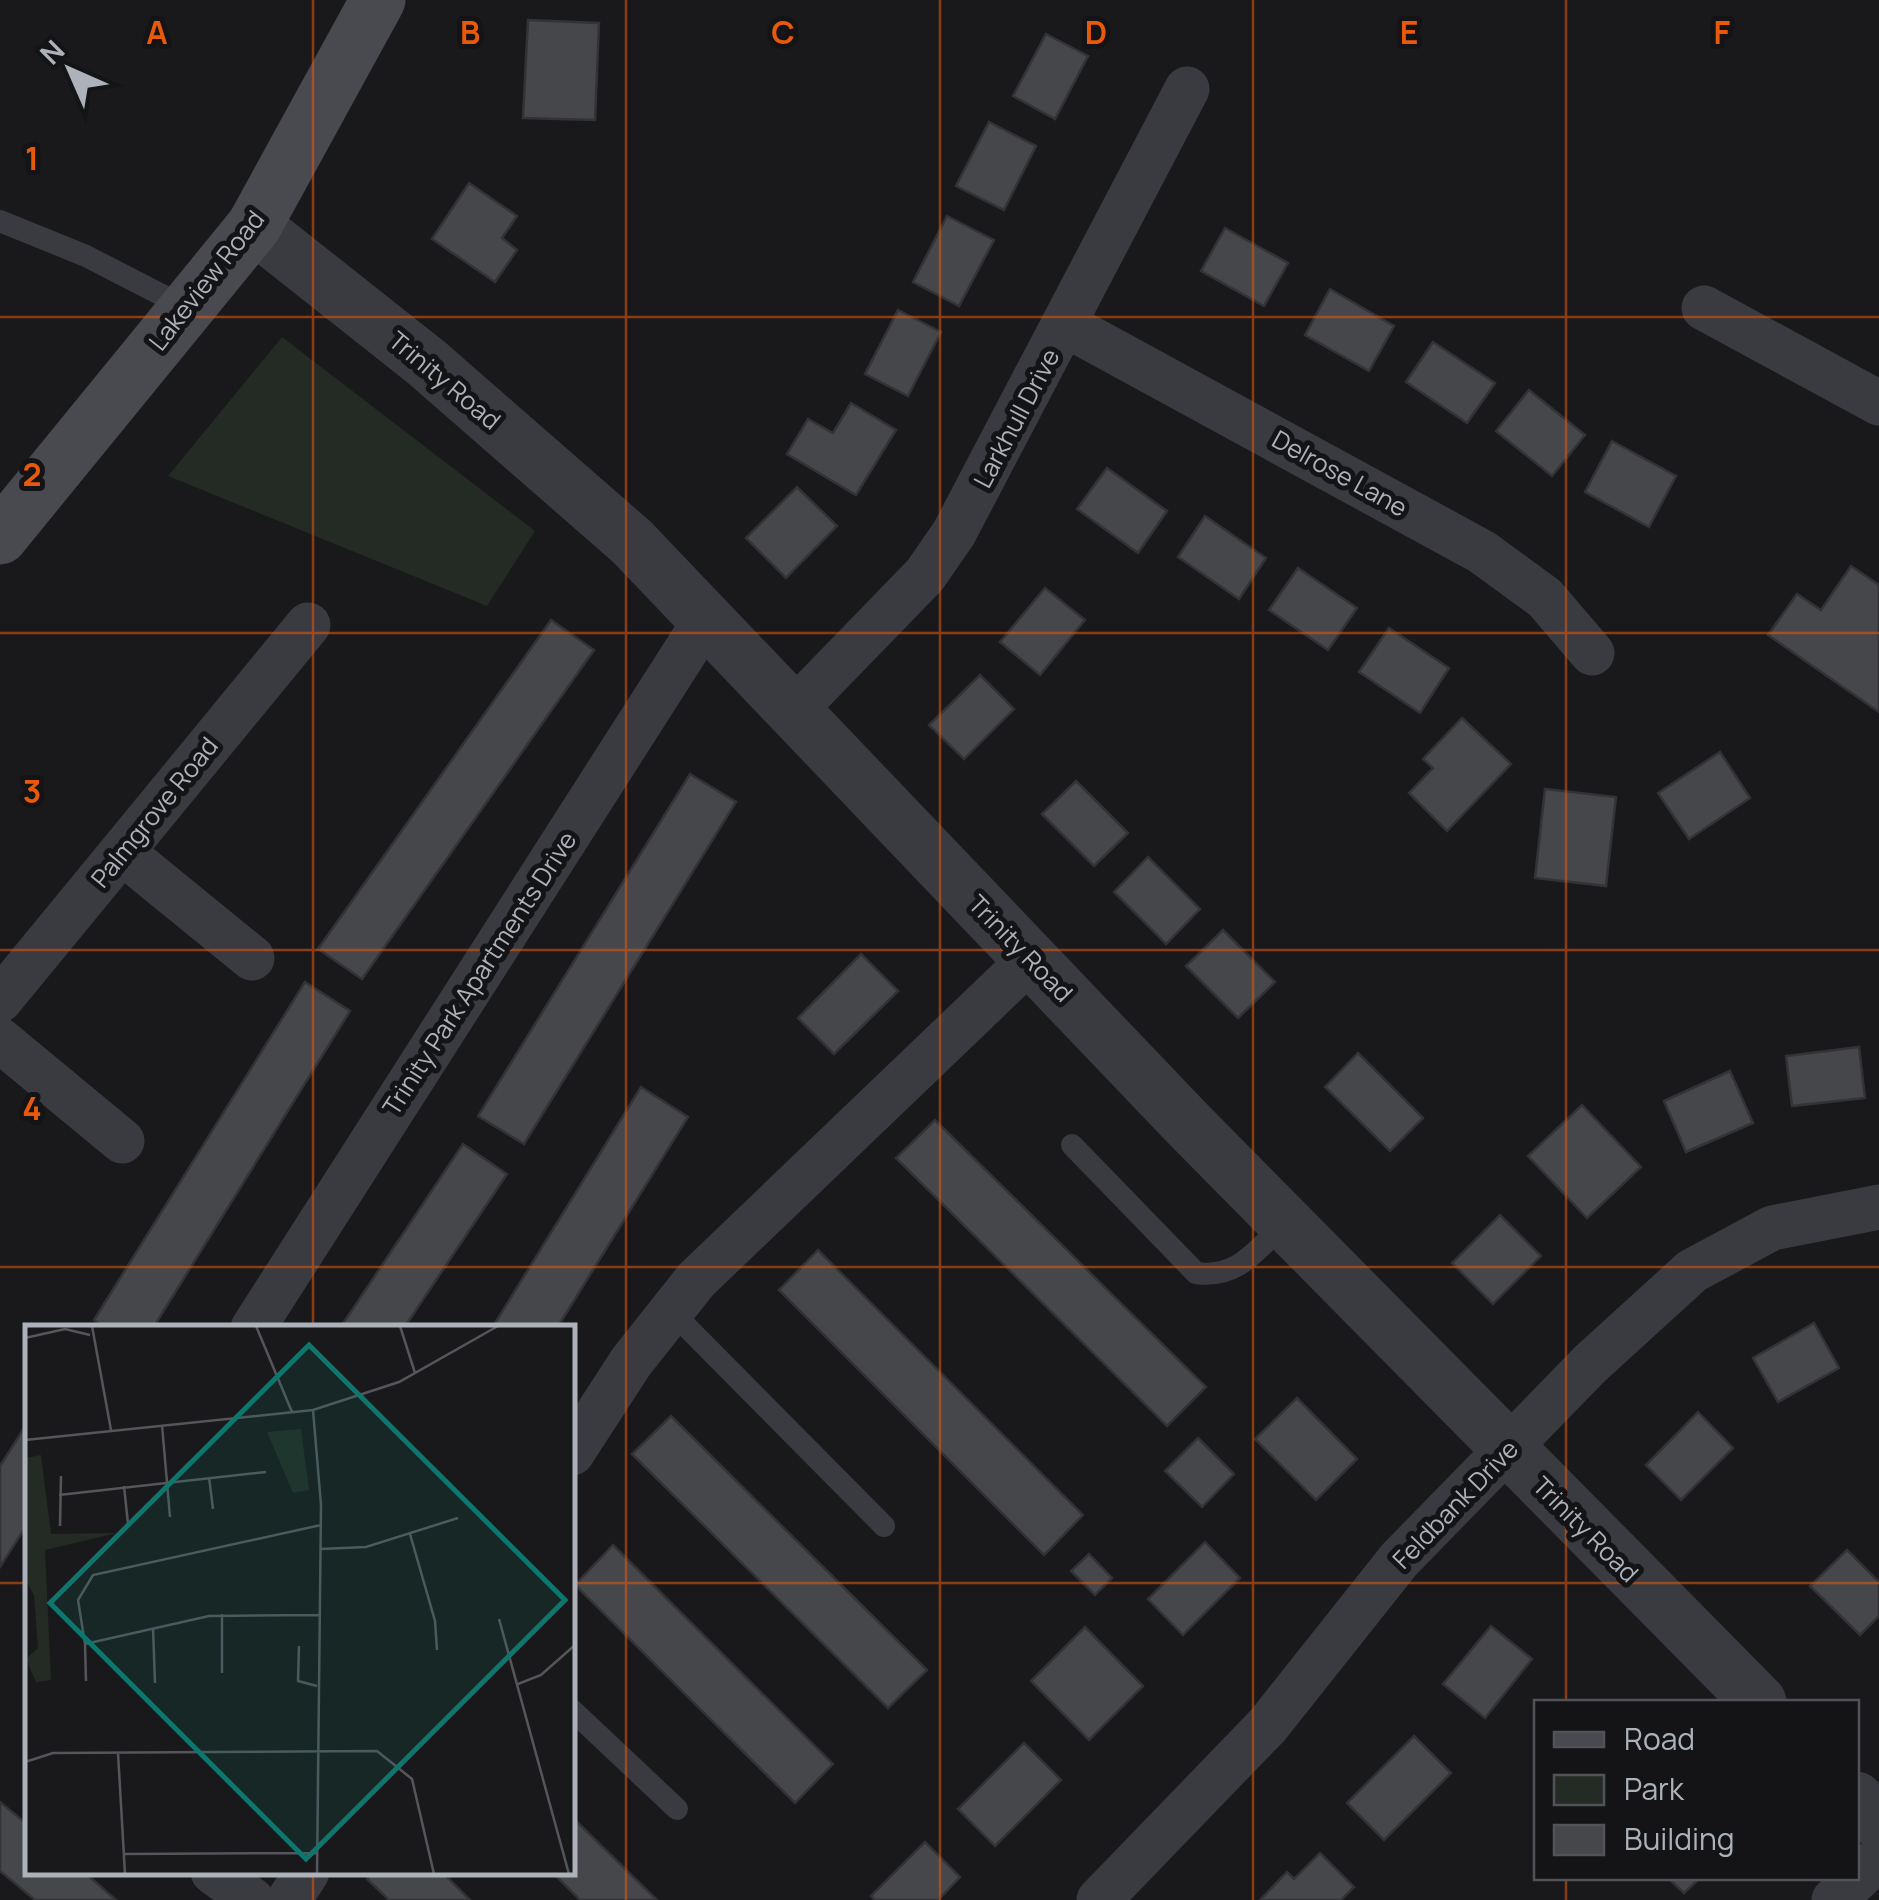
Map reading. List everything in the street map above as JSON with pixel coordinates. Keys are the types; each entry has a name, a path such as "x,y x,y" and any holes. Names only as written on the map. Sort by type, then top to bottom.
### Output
{"main road":[{"name":"Lakeview Road","path":"0,537 254,226 378,0"}],"street":[{"name":"Larkhull Drive","path":"794,710 925,576 954,533 1186,90"},
{"name":"Trinity Road","path":"254,226 427,363 556,472 706,619 1285,1223 1758,1700"},
{"path":"1704,308 1879,402"},
{"name":"Delrose Lane","path":"1066,325 1124,352 1482,552 1545,598 1592,653"},
{"name":"Trinity Park Apartments Drive","path":"254,1325 706,619"},
{"name":"Palmgrove Road","path":"0,1000 308,624"},
{"path":"122,852 252,958"},
{"path":"575,1449 631,1362 696,1280 1031,959"},
{"path":"0,1040 122,1141"},
{"name":"Feldbank Drive","path":"1099,1900 1223,1775 1400,1560 1590,1364 1692,1271 1772,1228 1835,1212 1879,1207"},
{"path":"1859,1802 1879,1822"},
{"path":"1859,1877 1879,1858"},
{"path":"218,1875 252,1900"},
{"path":"289,1900 304,1875"},
{"path":"1834,1900 1855,1880"}],"lane":[{"path":"0,220 86,256 187,308"},
{"path":"1072,1145 1196,1273 1220,1276 1239,1266 1285,1223"},
{"path":"671,1311 884,1526"},
{"path":"575,1713 677,1809"}],"green space":[{"path":"282,337 535,531 487,606 168,476"}],"building":[{"path":"528,20 599,23 595,120 523,118"},
{"path":"1046,34 1088,56 1055,119 1013,96"},
{"path":"989,122 1036,146 1004,210 956,186"},
{"path":"469,183 517,216 502,238 517,250 495,282 432,239"},
{"path":"947,216 994,240 959,306 913,282"},
{"path":"1225,228 1288,263 1264,306 1201,271"},
{"path":"1330,289 1394,326 1369,371 1305,335"},
{"path":"898,310 941,332 908,396 865,374"},
{"path":"1433,342 1495,383 1467,423 1406,382"},
{"path":"1529,390 1585,435 1552,476 1496,431"},
{"path":"851,403 896,430 856,495 787,454 808,419 833,433"},
{"path":"1612,441 1676,476 1649,527 1585,492"},
{"path":"1107,468 1167,511 1138,553 1077,509"},
{"path":"797,487 837,526 786,578 746,538"},
{"path":"1205,516 1266,558 1239,599 1178,557"},
{"path":"1851,566 1879,585 1879,712 1768,635 1797,594 1821,610"},
{"path":"1298,568 1357,608 1328,650 1269,610"},
{"path":"1045,588 1085,620 1040,675 1000,642"},
{"path":"551,620 594,650 362,979 318,949"},
{"path":"1389,628 1449,668 1420,713 1359,672"},
{"path":"980,675 1014,709 964,759 929,725"},
{"path":"1462,718 1511,764 1447,831 1409,793 1433,768 1423,759"},
{"path":"1720,752 1750,798 1689,839 1658,793"},
{"path":"690,774 736,802 524,1144 478,1116"},
{"path":"1076,781 1128,833 1094,866 1042,814"},
{"path":"1545,789 1616,797 1606,886 1535,878"},
{"path":"1148,857 1200,909 1166,944 1114,892"},
{"path":"1223,930 1275,982 1238,1018 1186,966"},
{"path":"861,954 898,991 834,1054 798,1018"},
{"path":"305,982 350,1011 155,1325 102,1325 94,1320"},
{"path":"1859,1047 1865,1098 1792,1106 1786,1056"},
{"path":"1358,1053 1423,1118 1390,1151 1325,1087"},
{"path":"1730,1071 1753,1123 1686,1152 1664,1101"},
{"path":"641,1087 688,1117 559,1325 494,1325"},
{"path":"1582,1105 1641,1167 1587,1218 1528,1156"},
{"path":"935,1120 1206,1387 1167,1426 896,1158"},
{"path":"463,1144 507,1174 406,1325 342,1325"},
{"path":"1500,1215 1541,1256 1493,1304 1452,1263"},
{"path":"818,1250 1083,1515 1044,1555 779,1290"},
{"path":"1814,1323 1839,1368 1778,1402 1753,1358"},
{"path":"1297,1398 1357,1459 1316,1500 1255,1439"},
{"path":"1698,1412 1733,1448 1681,1500 1646,1465"},
{"path":"671,1416 927,1670 888,1708 632,1454"},
{"path":"25,1427 25,1528 0,1567 0,1466"},
{"path":"1198,1438 1234,1474 1202,1507 1165,1471"},
{"path":"1205,1542 1240,1578 1183,1635 1148,1599"},
{"path":"613,1545 833,1764 795,1803 575,1585"},
{"path":"1847,1550 1879,1582 1879,1616 1860,1635 1810,1586"},
{"path":"1089,1554 1112,1578 1095,1595 1071,1571"},
{"path":"1491,1626 1532,1659 1485,1718 1443,1684"},
{"path":"1085,1627 1143,1686 1089,1740 1031,1681"},
{"path":"1414,1736 1451,1773 1384,1840 1347,1803"},
{"path":"1024,1743 1061,1780 995,1846 958,1809"},
{"path":"0,1802 25,1823 25,1875 87,1875 116,1900 35,1900 0,1871"},
{"path":"575,1820 657,1900 580,1900 555,1875 575,1875"},
{"path":"925,1842 960,1877 938,1900 875,1900 871,1896"},
{"path":"1320,1853 1354,1887 1341,1900 1260,1900 1287,1872 1294,1879"},
{"path":"370,1875 445,1875 470,1900 389,1900 367,1879"},
{"path":"1670,1880 1698,1880 1684,1893"}]}
